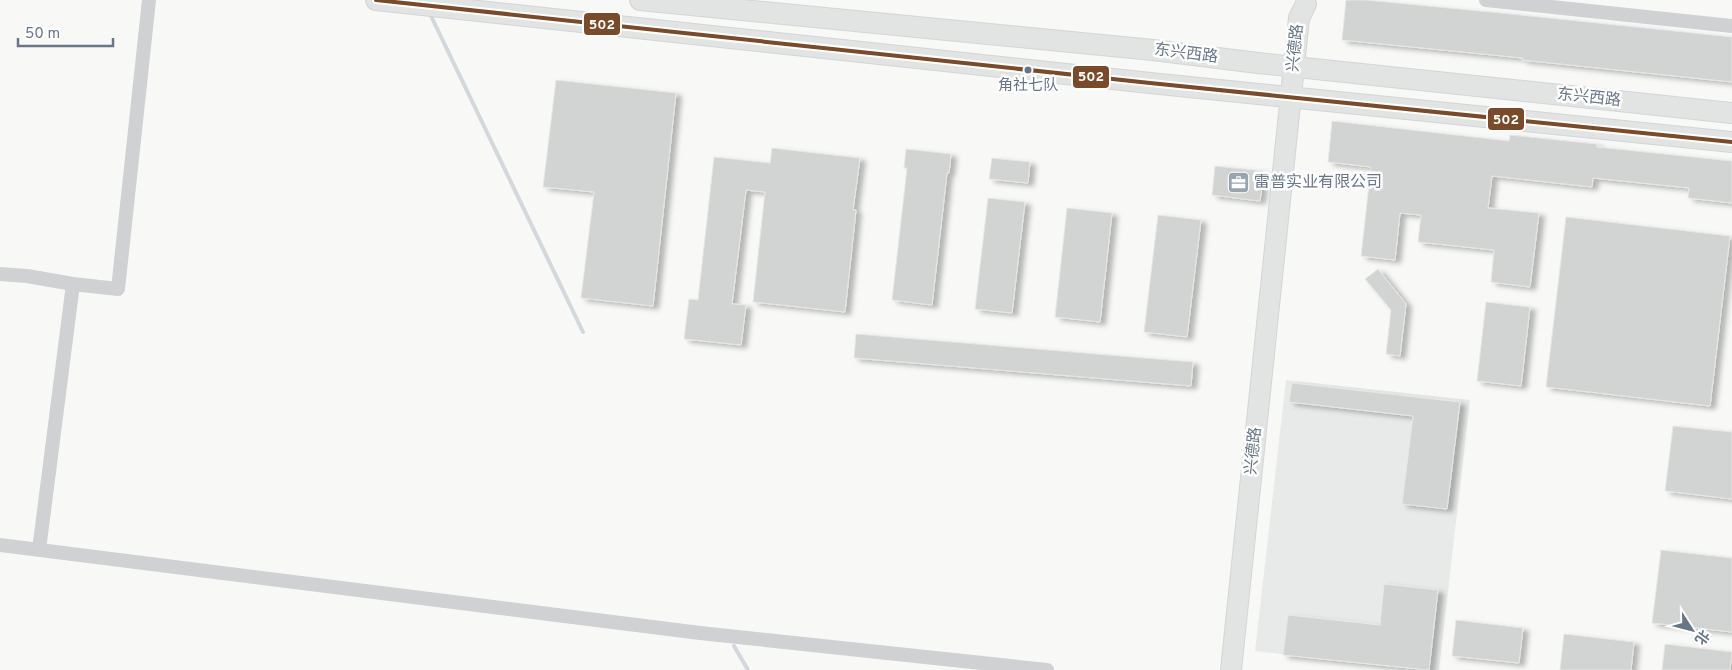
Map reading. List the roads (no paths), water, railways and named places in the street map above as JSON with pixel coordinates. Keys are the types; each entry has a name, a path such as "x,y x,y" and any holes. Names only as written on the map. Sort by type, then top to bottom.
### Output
{"main road":[{"name":"东兴西路","path":"640,0 1153,50 1732,113"},
{"name":"东兴西路","path":"382,1 416,3 1150,83 1732,142"},
{"name":"兴德路","path":"1243,670 1299,67 1310,20 1306,2"},
{"name":"兴德路","path":"1231,670 1296,97"}],"street":[{"path":"0,274 118,289 150,0"},
{"path":"1486,0 1732,26"},
{"path":"39,550 73,284"},
{"path":"0,545 700,633 1047,670"}],"waterway":[{"path":"431,16 583,332"},
{"path":"734,646 748,670"}],"place":[{"name":"角社七队","path":"1028,70"},
{"name":"雷普实业有限公司","path":"1238,183"}]}
